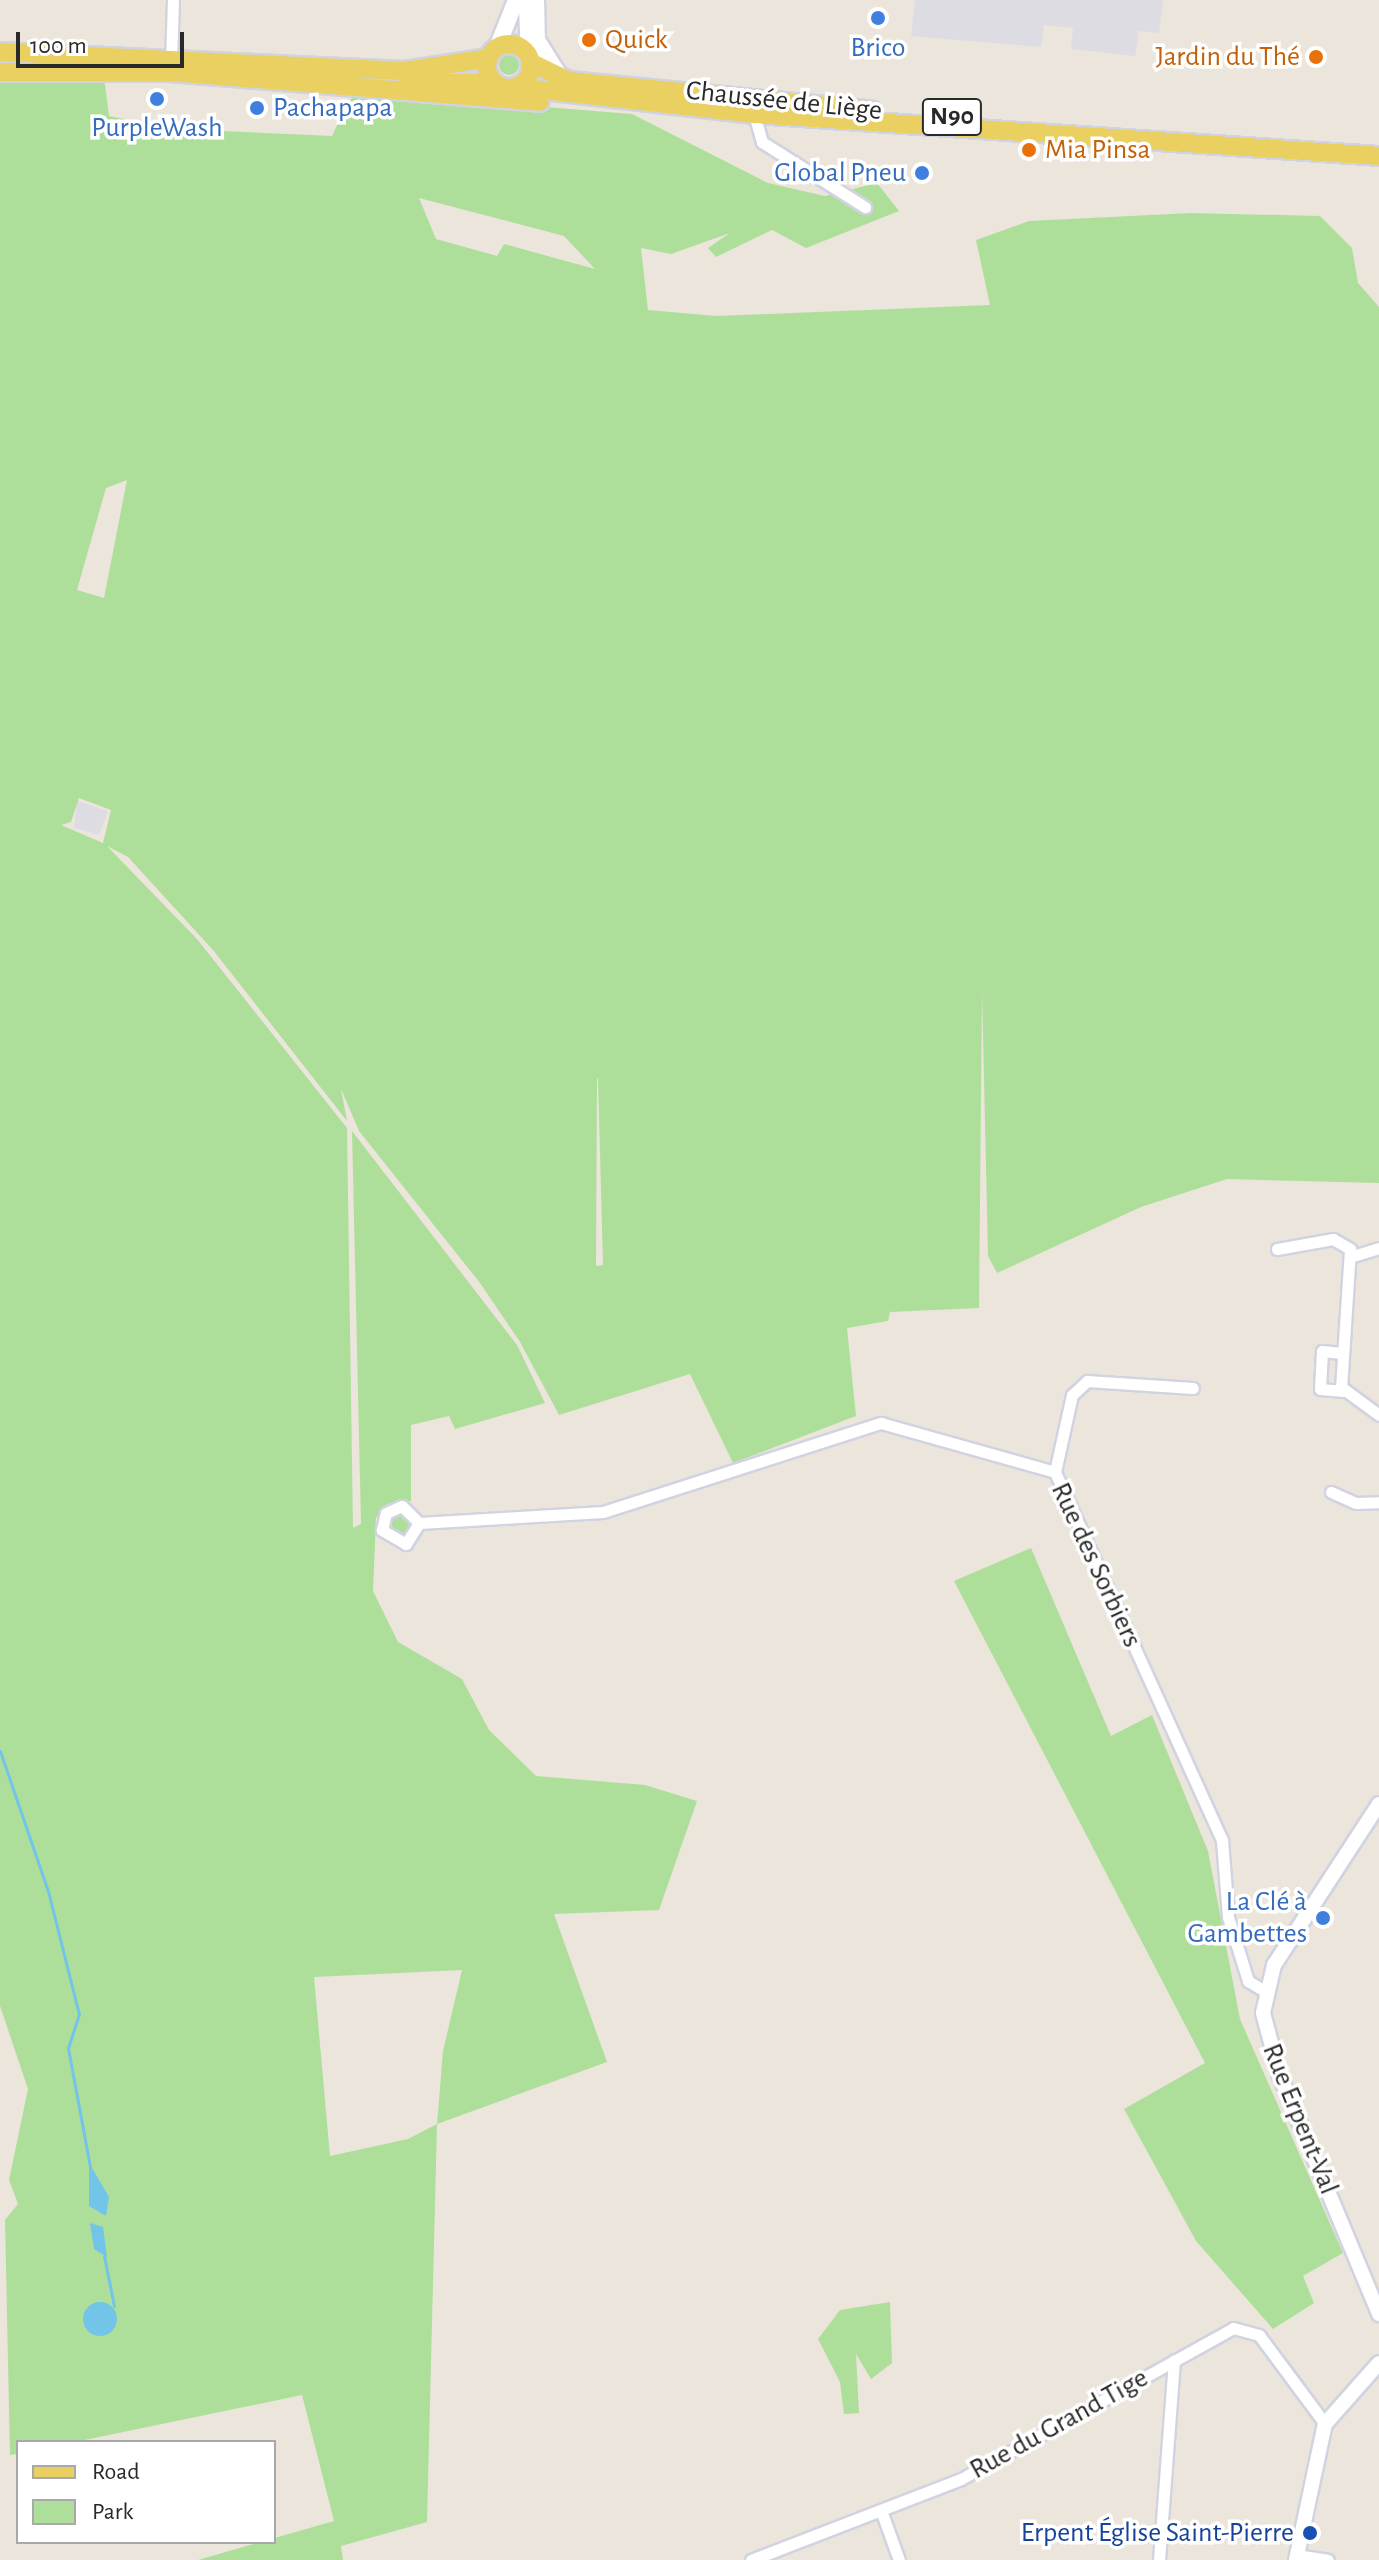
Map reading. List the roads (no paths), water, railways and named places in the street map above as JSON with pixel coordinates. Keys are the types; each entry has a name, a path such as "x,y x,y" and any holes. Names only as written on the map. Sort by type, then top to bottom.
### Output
{"main road":[{"path":"495,83 493,53 516,0"},
{"path":"516,87 530,59 529,0"},
{"path":"536,0 540,51 569,81"},
{"name":"N90","path":"493,53 516,46 530,59"},
{"name":"Chaussée de Liège","path":"0,52 171,63 405,71 493,53"},
{"name":"Chaussée de Liège","path":"530,59 569,81 1379,145"},
{"name":"Chaussée de Liège","path":"0,72 171,63 308,83 1379,156"},
{"name":"N90","path":"308,83 495,83 516,87"},
{"name":"Chaussée de Liège","path":"516,87 721,111"},
{"path":"721,111 769,98"}],"street":[{"path":"171,63 173,0"},
{"path":"754,114 762,142 865,207"},
{"path":"1277,1249 1333,1239 1353,1256"},
{"path":"1353,1256 1379,1248"},
{"path":"1344,1391 1341,1353 1353,1256"},
{"path":"1341,1353 1322,1351 1320,1389 1344,1391 1379,1415"},
{"path":"1055,1472 1072,1395 1087,1381 1193,1388"},
{"name":"Rue des Sorbiers","path":"419,1523 603,1512 881,1423 1055,1472 1222,1840 1228,1917 1248,1981 1266,1992"},
{"path":"1331,1492 1356,1503 1379,1502"},
{"name":"Rue Erpent-Val","path":"1379,1804 1284,1949 1266,1992 1266,2038 1379,2314"},
{"name":"Rue du Grand Tige","path":"751,2560 882,2513 961,2479 1218,2334 1248,2331 1270,2349 1325,2424"},
{"path":"1159,2560 1174,2361"},
{"path":"1328,2560 1297,2558 1325,2424 1379,2363"},
{"path":"882,2513 899,2560"}],"water":[{"path":"89,2163 109,2197 106,2216 89,2206"},
{"path":"90,2223 103,2227 107,2257 94,2249"},
{"path":"100,2302 112,2307 117,2319 112,2331 100,2336 88,2331 83,2319 88,2307"}],"waterway":[{"path":"0,1751 48,1891 79,2014 68,2048 90,2167"},
{"path":"104,2256 114,2306"}],"place":[{"name":"Brico","path":"878,18"},
{"name":"Quick","path":"589,40"},
{"name":"Jardin du Thé","path":"1316,57"},
{"name":"PurpleWash","path":"157,99"},
{"name":"Pachapapa","path":"257,108"},
{"name":"Mia Pinsa","path":"1029,150"},
{"name":"Global Pneu","path":"922,173"},
{"name":"La Clé à Gambettes","path":"1323,1918"},
{"name":"Erpent Église Saint-Pierre","path":"1310,2533"}]}
